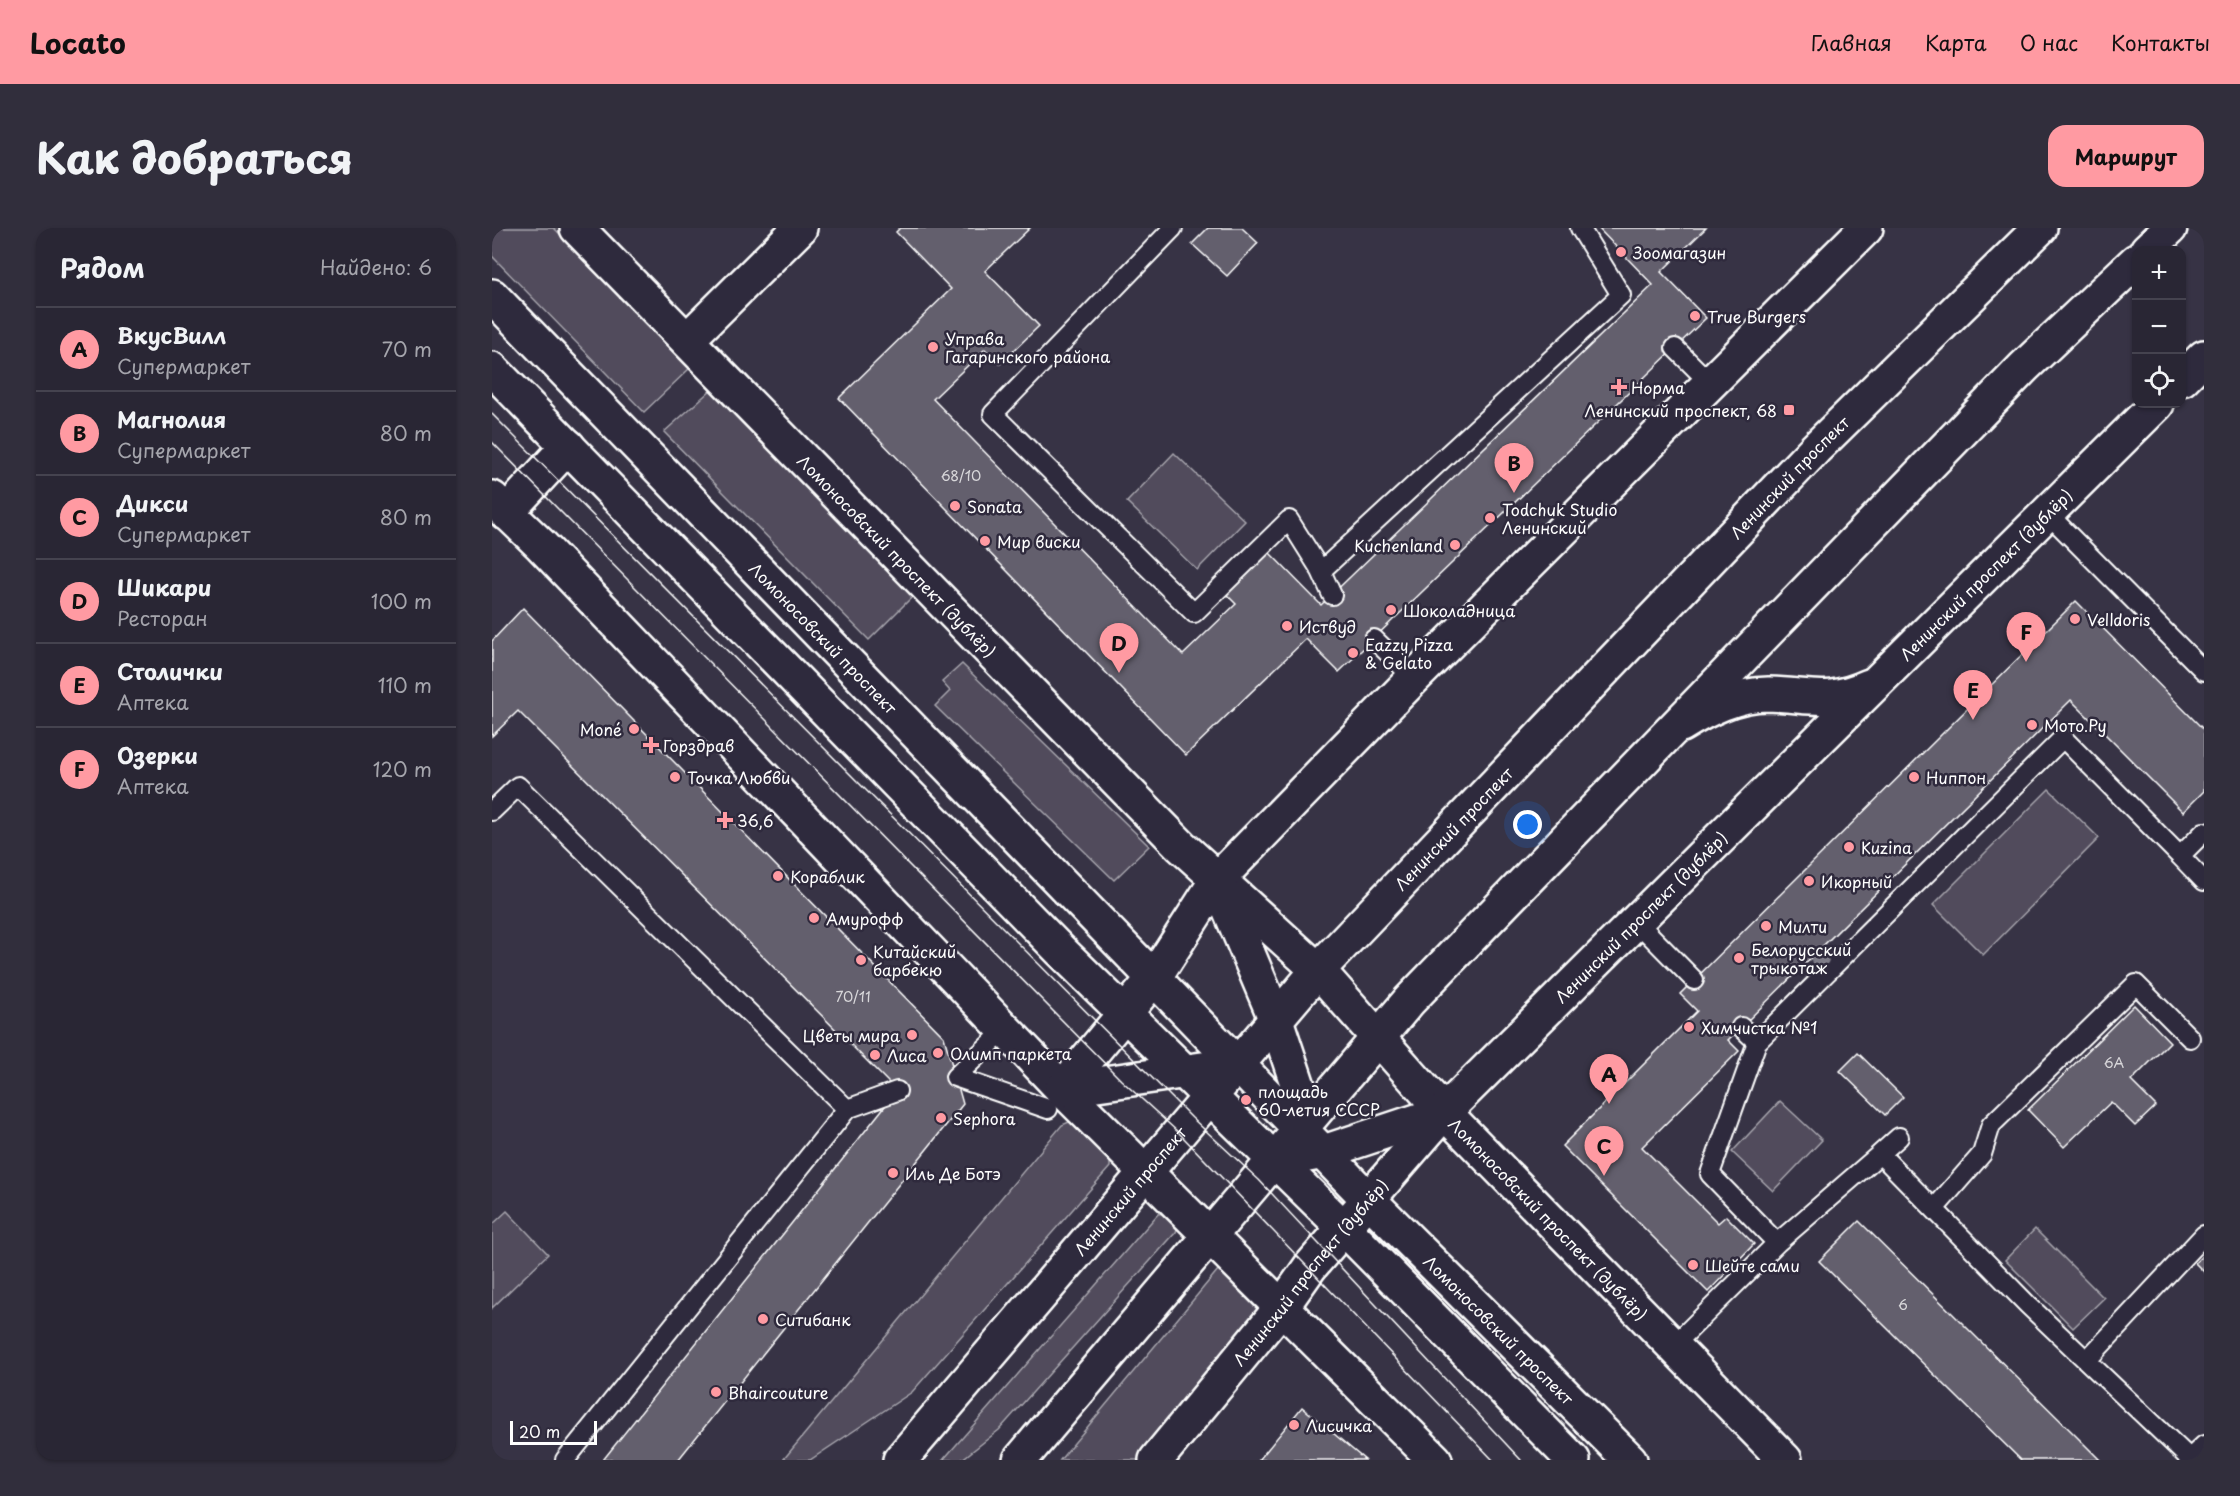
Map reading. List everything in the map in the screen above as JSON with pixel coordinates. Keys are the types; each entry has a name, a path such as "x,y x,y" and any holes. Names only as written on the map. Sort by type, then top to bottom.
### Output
{"street":[{"path":"688,339 800,228"},
{"path":"1055,1099 1154,978 1217,880 1414,678 1866,228"},
{"name":"Ленинский проспект","path":"900,1460 1318,970 1815,450 2040,228"},
{"path":"2151,246 2170,228"},
{"name":"Ломоносовский проспект (дублёр)","path":"581,229 1217,880"},
{"path":"1313,1141 1379,1038 1409,1001 2024,367 2132,265"},
{"name":"Ломоносовский проспект","path":"492,296 1154,978"},
{"path":"2186,374 2204,357"},
{"path":"492,369 1125,1014 1345,1228 1573,1460"},
{"name":"Ленинский проспект (дублёр)","path":"1156,1460 1281,1308 1310,1267 1444,1112 2153,408"},
{"path":"568,446 497,512 550,554 1005,1030 1055,1099 1146,1173 1435,1460"},
{"path":"1674,729 1710,708 1739,698 1767,694 1817,699 1836,698 1875,683"},
{"path":"1217,880 1318,970"},
{"path":"1217,880 1276,1020 1301,1095 1313,1141"},
{"name":"Ломоносовский проспект (дублёр)","path":"1318,970 1444,1112 1785,1460"},
{"path":"1154,978 1369,1200"},
{"path":"1055,1099 1183,1070 1238,1064"},
{"path":"1020,1460 1276,1161 1313,1141 1444,1112"},
{"name":"Ломоносовский проспект","path":"1369,1200 1629,1460"}],"lane":[{"path":"1173,228 993,414 1194,613 1289,520 1321,571 1332,595"},
{"path":"1321,571 1626,300 1580,228"},
{"path":"1674,348 1709,382"},
{"path":"2047,513 2204,671"},
{"path":"1374,639 1414,678"},
{"path":"1777,1244 1710,1174 1756,1042 2062,738 2204,881"},
{"path":"492,811 518,786 847,1109"},
{"path":"2180,856 2204,832"},
{"path":"1636,921 1694,980"},
{"path":"1935,1209 1982,1154 1991,1125 2136,984 2190,1038"},
{"path":"1741,1027 1756,1042"},
{"path":"1005,1030 956,1077 1055,1099"},
{"path":"565,1460 847,1109 897,1091"},
{"path":"1673,1346 1777,1244 1899,1137"},
{"path":"1880,1154 2188,1459 2204,1445"},
{"path":"2087,1360 2204,1234"}],"shaded area":[{"path":"492,228 554,228 691,367 644,412 492,256"},
{"path":"712,389 915,594 869,640 664,432"},
{"path":"1174,453 1245,521 1197,570 1127,502"},
{"path":"962,664 1149,846 1114,880 935,706 950,691 942,682"},
{"path":"2049,789 2099,838 1983,955 1933,905"},
{"path":"1780,1101 1822,1140 1773,1191 1732,1152"},
{"path":"1069,1122 1079,1124 1110,1160 1110,1167 912,1392 810,1460 783,1460 1062,1125"},
{"path":"507,1211 548,1254 492,1308 492,1225"},
{"path":"1166,1213 1178,1226 1176,1232 999,1430 961,1460 943,1460 1158,1214"},
{"path":"2035,1229 2104,1298 2073,1328 2005,1260"},
{"path":"1218,1270 1237,1270 1269,1309 1140,1460 1060,1460"}],"building":[{"path":"900,228 1030,228 985,271 1039,326 1000,364 985,349 933,399 1183,655 1236,604 1224,592 1267,550 1321,605 1653,285 1598,228 1706,228 1661,272 1706,318 1339,672 1306,639 1186,755 839,398 951,289 896,232"},
{"path":"1208,228 1242,228 1258,243 1227,276 1192,244"},
{"path":"2076,601 2204,730 2204,791 2183,812 2071,700 1728,1040 1739,1051 1642,1147 1718,1223 1726,1216 1754,1244 1708,1292 1562,1146 1697,1011 1680,994"},
{"path":"523,608 944,1037 963,1104 678,1460 603,1460 897,1091 518,711 492,736 492,641"},
{"path":"2134,1005 2170,1042 2131,1081 2156,1106 2135,1126 2111,1102 2064,1147 2028,1110"},
{"path":"1858,1053 1903,1097 1885,1115 1840,1071"},
{"path":"1859,1221 2100,1460 2021,1460 1819,1261"},
{"path":"2204,1254 2204,1272 2195,1263"},
{"path":"1302,1407 1365,1460 1259,1460"}],"tram line":[{"path":"492,414 1192,1118 1259,1180 1521,1460"},
{"path":"492,442 1121,1080 1179,1133 1493,1460"}],"place":[{"name":"Зоомагазин","path":"1621,252"},
{"name":"True Burgers","path":"1695,316"},
{"name":"Управа Гагаринского района","path":"933,347"},
{"name":"Норма","path":"1619,387"},
{"name":"Ленинский проспект, 68","path":"1789,410"},
{"name":"Магнолия","path":"1514,493"},
{"name":"Sonata","path":"955,506"},
{"name":"Todchuk Studio Ленинский","path":"1490,518"},
{"name":"Мир виски","path":"985,541"},
{"name":"Kuchenland","path":"1455,545"},
{"name":"Шоколадница","path":"1391,610"},
{"name":"Velldoris","path":"2075,619"},
{"name":"Иствуд","path":"1287,626"},
{"name":"Eazzy Pizza & Gelato","path":"1353,653"},
{"name":"Озерки","path":"2026,662"},
{"name":"Шикари","path":"1119,673"},
{"name":"Столички","path":"1973,720"},
{"name":"Мото.Ру","path":"2032,725"},
{"name":"Moné","path":"634,729"},
{"name":"Горздрав","path":"651,745"},
{"name":"Точка Любви","path":"675,777"},
{"name":"Ниппон","path":"1914,777"},
{"name":"36,6","path":"725,820"},
{"name":"Kuzina","path":"1849,847"},
{"name":"Кораблик","path":"778,876"},
{"name":"Икорный","path":"1809,881"},
{"name":"Амурофф","path":"814,918"},
{"name":"Милти","path":"1766,926"},
{"name":"Белорусский трыкотаж","path":"1739,958"},
{"name":"Китайский барбекю","path":"861,960"},
{"name":"Химчистка №1","path":"1689,1027"},
{"name":"Цветы мира","path":"912,1035"},
{"name":"Олимп паркета","path":"938,1053"},
{"name":"Лиса","path":"875,1055"},
{"name":"площадь 60-летия СССР","path":"1246,1100"},
{"name":"ВкусВилл","path":"1609,1104"},
{"name":"Sephora","path":"941,1118"},
{"name":"Иль Де Ботэ","path":"893,1173"},
{"name":"Дикси","path":"1604,1176"},
{"name":"Шейте сами","path":"1693,1265"},
{"name":"Ситибанк","path":"763,1319"},
{"name":"Bhaircouture","path":"716,1392"},
{"name":"Лисичка","path":"1294,1425"}]}
